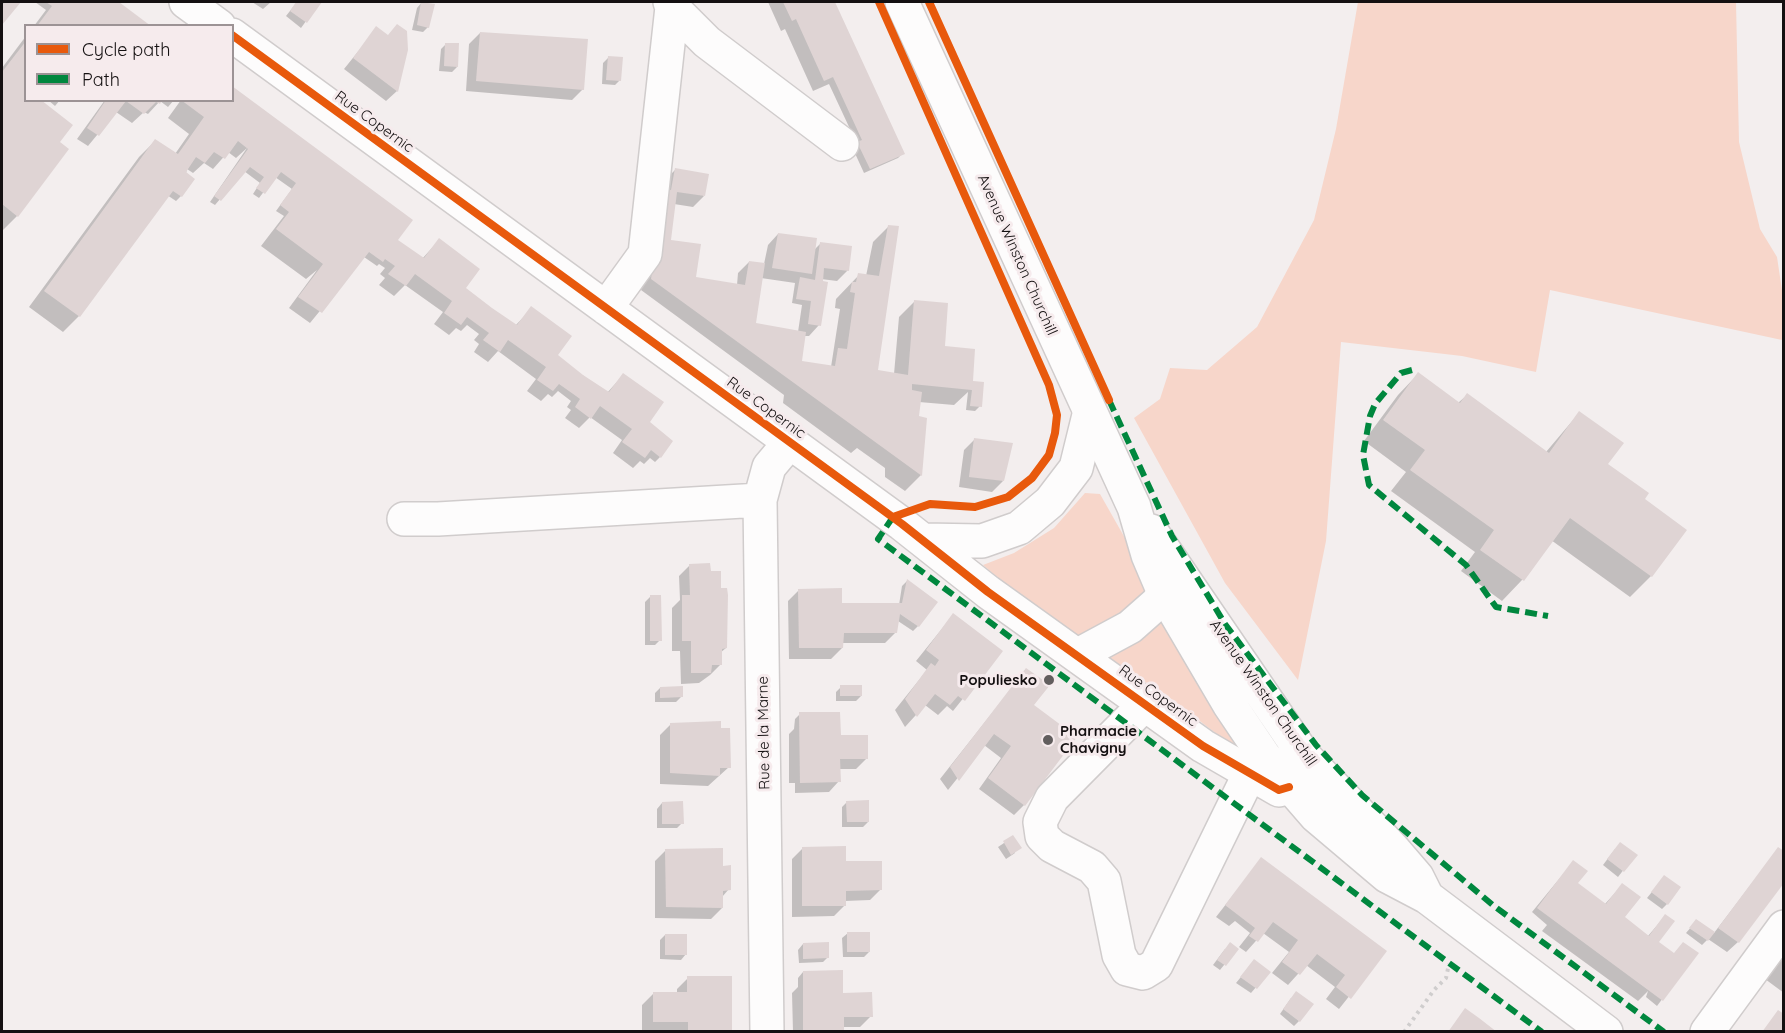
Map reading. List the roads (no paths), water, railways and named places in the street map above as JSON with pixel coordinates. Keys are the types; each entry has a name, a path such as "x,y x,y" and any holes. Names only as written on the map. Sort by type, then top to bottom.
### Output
{"street":[{"path":"186,2 216,24"},
{"name":"Avenue Winston Churchill","path":"902,2 1089,415 1134,507 1148,555 1171,580 1305,757 1393,849 1417,877 1427,897"},
{"path":"671,4 707,42 842,144"},
{"path":"606,308 645,254 671,4"},
{"name":"Rue Copernic","path":"234,36 790,442 988,591 1203,746 1279,790 1303,782 1315,787 1352,826 1393,849"},
{"path":"923,540 982,541 1019,528 1050,502 1076,468 1089,415"},
{"name":"Rue de la Marne","path":"767,1032 760,500 769,467 790,442"},
{"path":"404,519 450,519 760,500"},
{"path":"1078,655 1130,627 1171,580"},
{"name":"Avenue Winston Churchill","path":"1171,580 1229,704 1289,787 1316,816 1387,876 1427,897 1606,1032"},
{"path":"1146,703 1052,798 1040,822 1042,836 1052,846 1092,867 1104,881 1119,955 1127,969 1143,973 1156,965 1250,775"},
{"path":"1707,1032 1784,927"}],"place":[{"name":"Populiesko","path":"1049,680"},
{"name":"Pharmacie Chavigny","path":"1048,740"}]}
